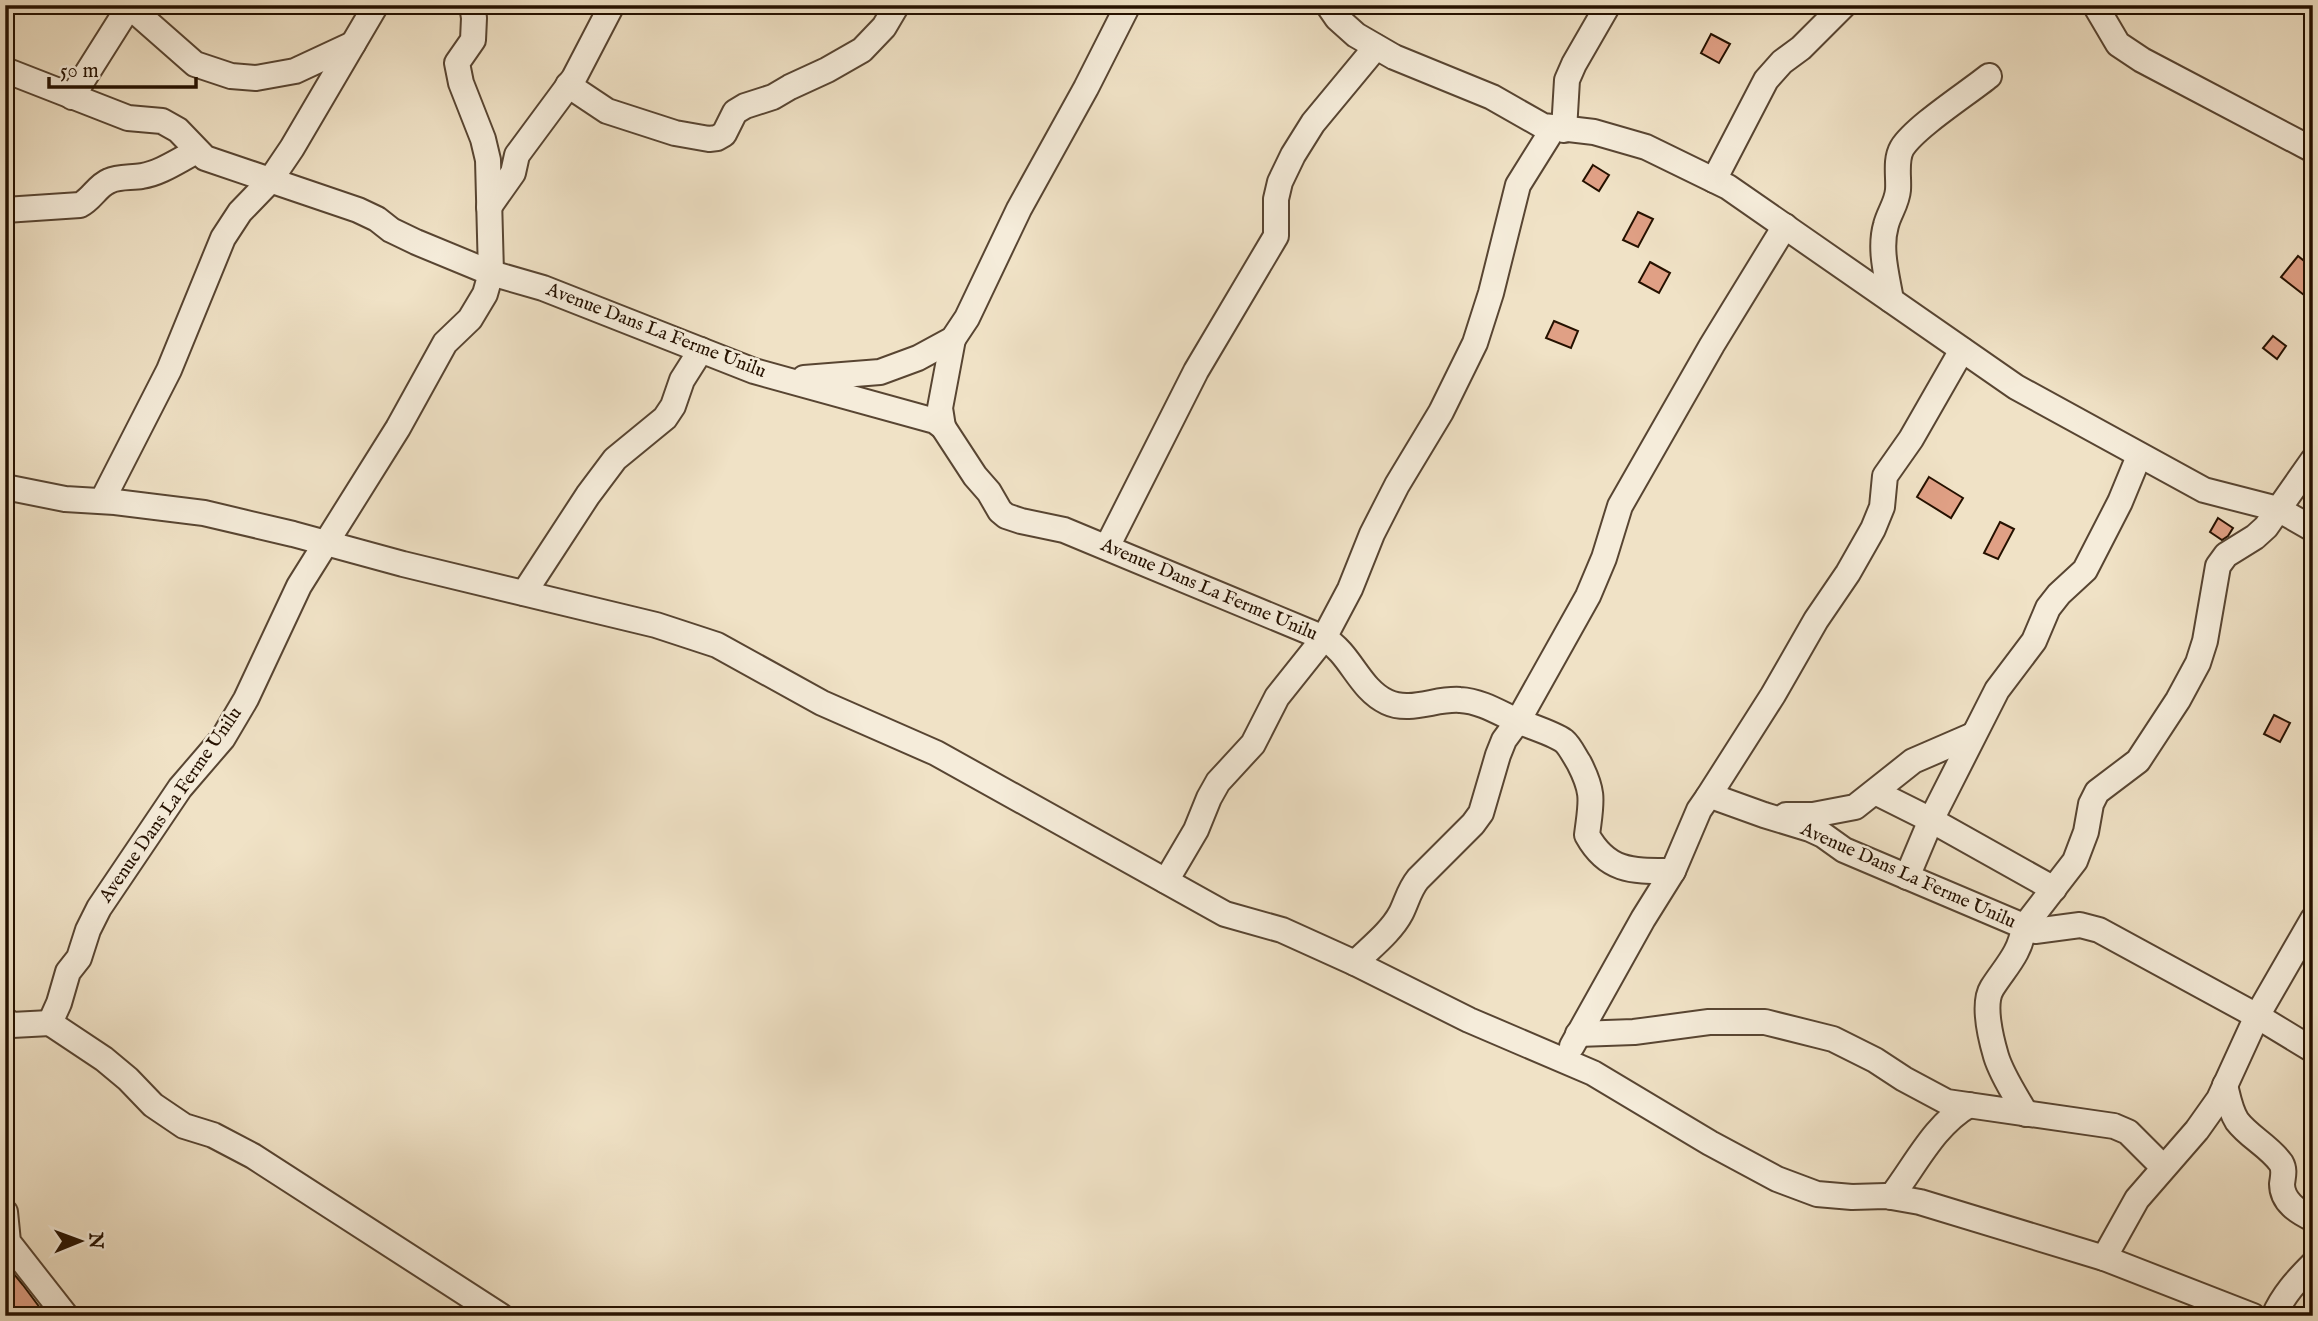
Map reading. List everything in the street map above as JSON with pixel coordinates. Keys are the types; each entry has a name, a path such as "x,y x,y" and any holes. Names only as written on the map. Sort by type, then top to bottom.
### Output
{"street":[{"path":"102,501 169,370 223,238 240,212 269,182 376,5"},
{"path":"472,5 472,40 457,63 488,160 491,273"},
{"path":"489,207 513,173 517,155 568,85 612,5"},
{"path":"568,85 607,111 675,133 717,138 724,134 735,112 773,97 862,50 884,27 897,5"},
{"path":"943,427 940,408 953,340 967,318 1019,209 1128,5"},
{"path":"1328,5 1337,18 1356,35 1394,57 1492,97 1543,127 1594,132 1646,147 1728,187 2016,387 2204,490 2278,509 2313,529"},
{"path":"1166,881 1196,830 1218,782 1253,744 1277,697 1324,638 1350,589 1362,555 1396,485 1441,412 1475,343 1491,293 1518,185 1559,129 1567,80 1608,5"},
{"path":"1714,180 1766,80 1844,5"},
{"path":"2095,5 2118,44 2142,60 2313,150"},
{"path":"72,97 129,6 195,64 230,76 256,78 295,71 353,44"},
{"path":"1107,547 1196,371 1276,236 1276,199 1280,182 1298,146 1313,123 1377,47"},
{"name":"Avenue Dans La Ferme Unilu","path":"5,70 128,118 162,121 177,130 205,158 269,182 358,210 416,243 491,273 543,288 754,371 935,421 943,427 975,476 1006,516 1038,526 1065,530 1324,638 1336,645 1373,692 1387,702 1398,705 1415,705 1437,700 1478,703 1564,742 1590,784 1592,800 1587,835 1605,859 1623,869 1673,871"},
{"path":"1891,300 1883,239 1898,193 1900,150 1921,129 1989,76"},
{"path":"6,211 80,205 107,181 157,172 197,151"},
{"path":"1355,963 1395,922 1418,878 1481,813 1504,740 1518,721 1588,596 1604,558 1620,506 1712,345 1785,226"},
{"name":"Avenue Dans La Ferme Unilu","path":"50,1023 68,972 79,958 99,908 180,788 223,738 252,687 299,586 398,428 445,343 470,319 485,294 491,273"},
{"path":"786,380 880,372 918,358 953,340"},
{"path":"1564,1061 1643,919 1673,871 1699,810 1773,695 1873,529 1882,507 1885,476 1911,439 1962,349"},
{"path":"524,593 588,495 615,459 665,418 673,406 682,380 701,350"},
{"path":"1907,877 1931,820 1997,690 2034,641 2048,608 2085,570 2120,502 2139,456"},
{"path":"2025,1114 1996,1058 1987,1001 1990,990 2016,954 2024,927 2075,861 2097,792 2138,761 2178,700 2198,663 2205,641 2218,566 2226,555 2266,527 2313,460"},
{"path":"5,487 65,499 204,513 656,625 717,645 822,703 936,752 1226,914 1282,930 1469,1020 1593,1073 1710,1143 1777,1179 1817,1194 1891,1197 1920,1202 2104,1258 2253,1316"},
{"path":"1764,816 1813,815 1855,807 1913,761 1973,735"},
{"path":"1875,792 2054,889"},
{"name":"Avenue Dans La Ferme Unilu","path":"1708,797 1810,829 1824,835 1844,850 2035,931 2080,925 2098,930 2257,1016 2313,1050"},
{"path":"2104,1258 2137,1199 2197,1130 2218,1099 2257,1016 2313,919"},
{"path":"1578,1034 1634,1032 1709,1022 1765,1022 1833,1039 1947,1102 2114,1126 2128,1132 2164,1167"},
{"path":"8,1027 50,1023 104,1059 153,1105 184,1126 213,1135 253,1156 501,1316"},
{"path":"2225,1084 2238,1122 2270,1150 2281,1164 2284,1170 2282,1186 2288,1203 2313,1219"},
{"path":"1891,1197 1949,1118 1969,1105"},
{"path":"5,1212 8,1242 66,1316"},
{"path":"2274,1316 2292,1284 2313,1264"}],"building":[{"path":"1711,34 1730,44 1719,63 1701,53"},
{"path":"1593,165 1609,175 1599,191 1583,181"},
{"path":"1638,212 1653,219 1638,247 1623,240"},
{"path":"2313,247 2313,302 2281,277 2298,256 2303,260"},
{"path":"1650,262 1670,273 1659,293 1639,282"},
{"path":"1554,321 1578,331 1571,348 1546,338"},
{"path":"2273,336 2286,346 2277,359 2263,348"},
{"path":"1929,477 1963,498 1951,518 1917,497"},
{"path":"2218,518 2233,528 2222,540 2210,532"},
{"path":"2000,522 2014,529 1998,559 1984,553"},
{"path":"2274,715 2290,723 2280,742 2264,734"},
{"path":"5,1263 46,1316 11,1316 5,1308"}]}
